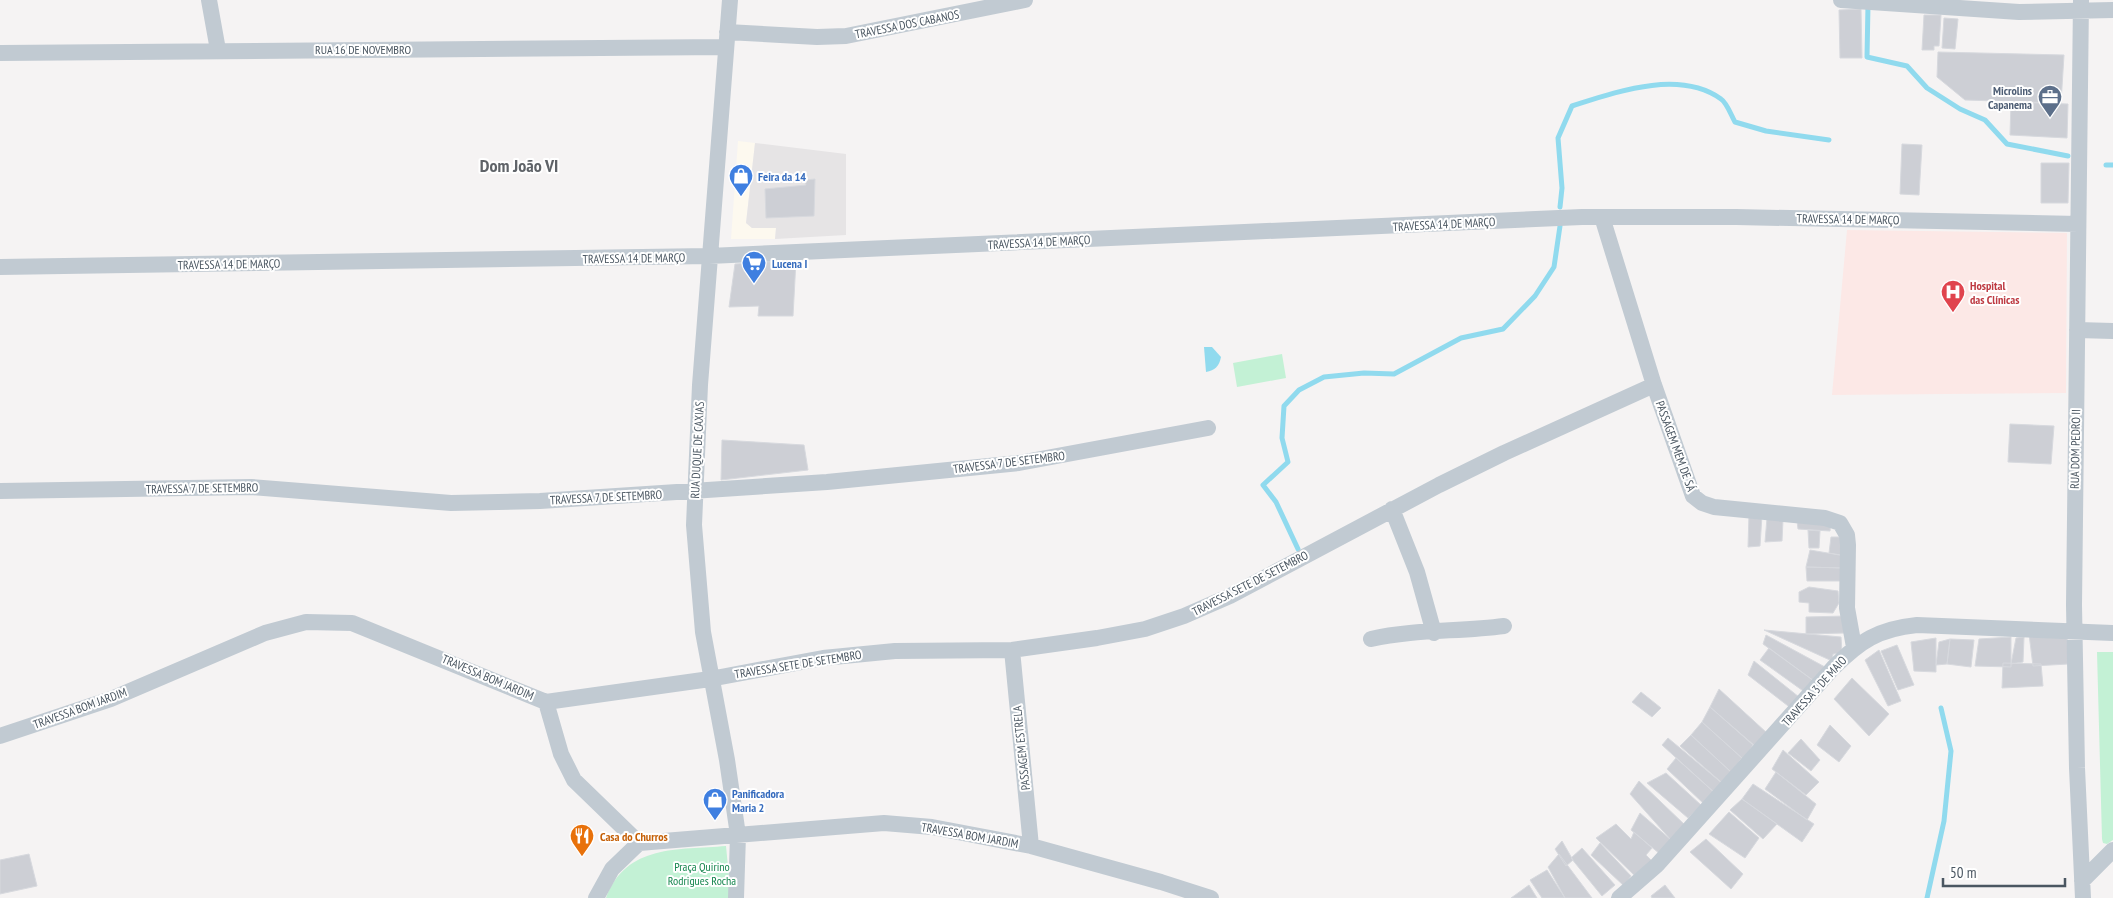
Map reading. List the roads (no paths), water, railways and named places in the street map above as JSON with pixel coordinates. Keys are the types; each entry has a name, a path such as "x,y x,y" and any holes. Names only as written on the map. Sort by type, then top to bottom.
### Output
{"street":[{"path":"209,0 218,50"},
{"name":"RUA DUQUE DE CAXIAS","path":"730,0 709,256 694,492 698,589 710,678 727,760 738,835 736,898"},
{"name":"TRAVESSA DOS CABANOS","path":"726,40 846,36 1026,0"},
{"path":"1841,0 1964,10 2081,6 2113,10"},
{"name":"RUA DOM PEDRO II","path":"2081,6 2075,631 2077,768 2083,898"},
{"name":"RUA 16 DE NOVEMBRO","path":"0,52 218,50 726,40"},
{"name":"TRAVESSA 14 DE MARÇO","path":"0,267 709,256 1602,217 1736,217 2078,224"},
{"name":"PASSAGEM MEM DE SÁ","path":"1602,217 1654,385 1687,484 1693,496 1702,503 1714,507 1825,518 1840,523 1844,528 1848,545 1847,608 1854,647"},
{"path":"2077,330 2113,331"},
{"name":"TRAVESSA SETE DE SETEMBRO","path":"546,702 858,654 1012,650 1145,629 1184,616 1230,596 1392,509 1504,453 1654,385"},
{"name":"TRAVESSA 7 DE SETEMBRO","path":"0,492 251,487 300,489 451,503 492,503 694,492 827,482 1018,463 1208,428"},
{"path":"1392,509 1417,572 1434,633"},
{"name":"TRAVESSA BOM JARDIM","path":"0,736 110,699 265,633 306,622 352,623 546,702 561,754 574,780 639,843 884,823 932,827 1031,846 1162,882 1211,898"},
{"name":"TRAVESSA 3 DE MAIO","path":"1619,898 1657,865 1854,647 1871,636 1895,627 1916,624 2113,633"},
{"path":"1371,639 1403,633 1434,633 1504,626"},
{"name":"PASSAGEM ESTRELA","path":"1012,650 1031,846"},
{"path":"596,898 612,869 639,843"},
{"path":"2082,880 2113,850"}],"water":[{"path":"1204,347 1212,347 1221,357 1216,368 1206,372"}],"waterway":[{"path":"1868,5 1867,57 1907,66 1927,88 1960,109 1985,120 2007,144 2068,156"},
{"path":"1560,207 1562,188 1558,138 1572,106 1627,90 1667,84 1686,85 1704,90 1721,99 1735,122 1766,131 1829,140"},
{"path":"2106,165 2113,165"},
{"path":"1298,549 1276,502 1263,485 1288,462 1282,438 1284,406 1299,390 1324,377 1364,373 1394,374 1461,338 1503,329 1535,296 1554,267 1560,226"},
{"path":"1927,898 1944,821 1951,751 1941,708"}],"place":[{"name":"Microlins Capanema","path":"2050,118"},
{"name":"Feira da 14","path":"741,197"},
{"name":"Lucena I","path":"754,284"},
{"name":"Hospital das Clínicas","path":"1953,313"},
{"name":"Panificadora Maria 2","path":"715,821"},
{"name":"Casa do Churros","path":"582,857"}],"district":[{"name":"Dom João VI","path":"519,165"}],"park label":[{"name":"Praça Quirino Rodrigues Rocha","path":"702,873"}]}
